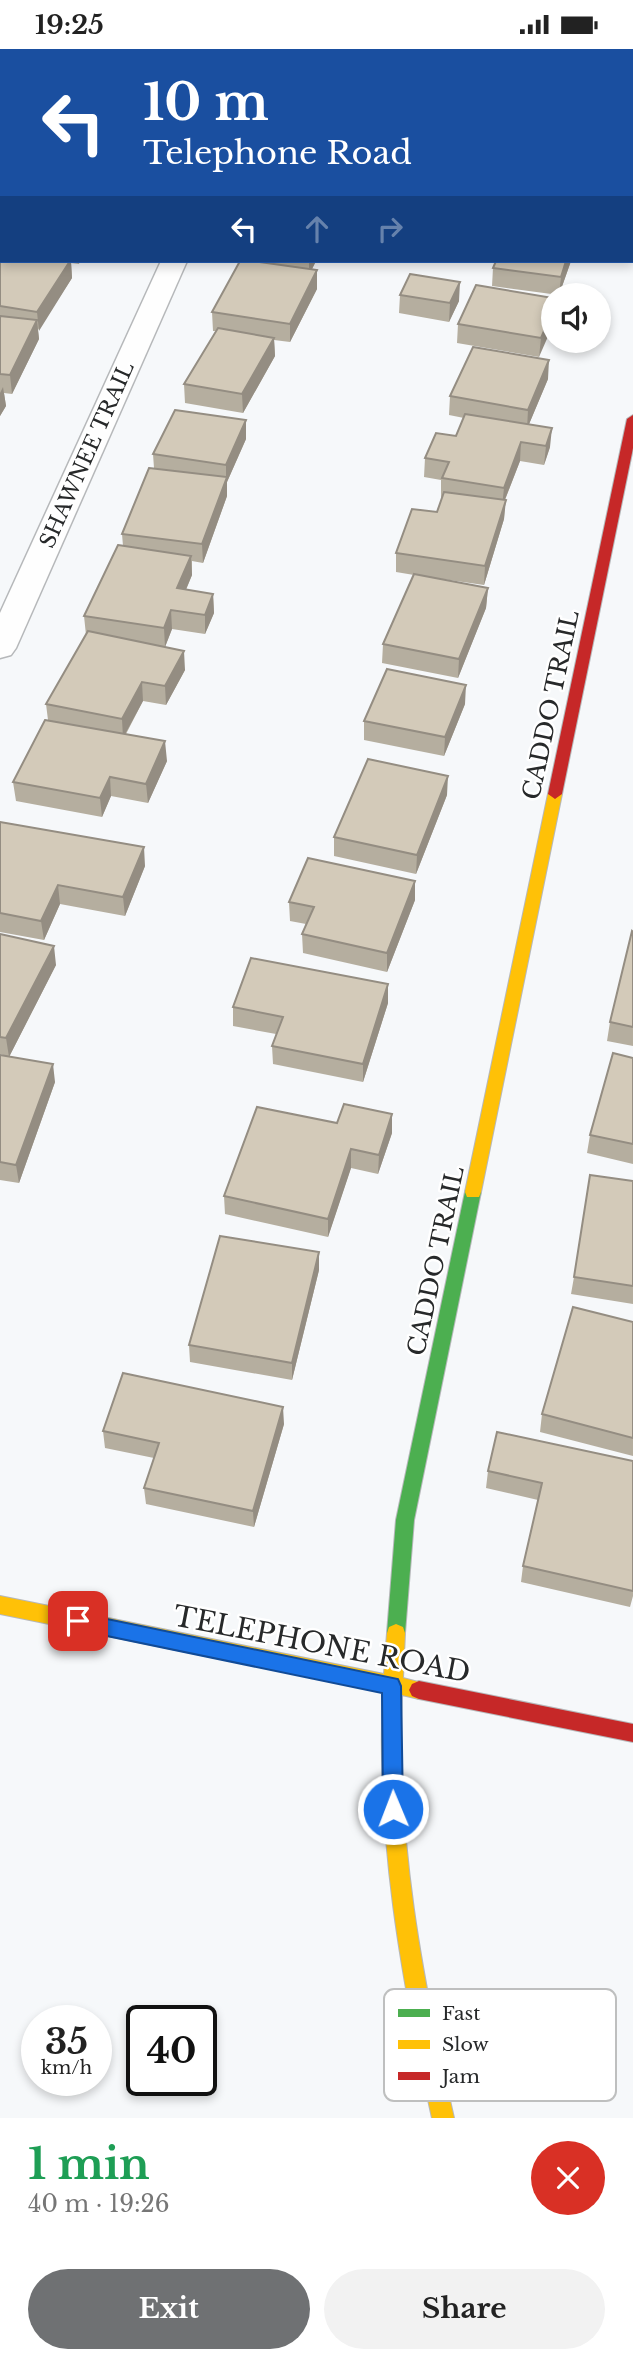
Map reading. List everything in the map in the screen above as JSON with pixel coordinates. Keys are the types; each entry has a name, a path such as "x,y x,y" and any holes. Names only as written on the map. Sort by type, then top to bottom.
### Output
{"street":[{"name":"SHAWNEE TRAIL","path":"0,648 173,263"},
{"name":"CADDO TRAIL","path":"416,1989 394,1834 391,1686 405,1520 633,419"},
{"name":"TELEPHONE ROAD","path":"0,1605 633,1733"}],"building":[{"path":"0,263 69,263 37,312 0,306"},
{"path":"239,263 267,263 317,270 290,324 212,312"},
{"path":"495,263 565,263 561,277 493,268"},
{"path":"410,274 460,282 450,303 400,295"},
{"path":"476,285 541,296 541,338 458,324"},
{"path":"0,316 37,320 10,375 0,374"},
{"path":"218,328 274,338 242,394 184,384"},
{"path":"473,347 549,360 528,410 450,396"},
{"path":"175,410 246,420 226,465 153,454"},
{"path":"465,414 552,428 546,446 521,442 504,488 442,478 449,462 425,458 436,433 456,436"},
{"path":"149,468 227,477 202,544 122,534"},
{"path":"444,492 506,500 485,566 396,553 412,509 437,512"},
{"path":"118,545 191,556 177,588 213,594 205,615 171,610 164,628 84,616"},
{"path":"414,574 488,588 459,659 383,644"},
{"path":"88,631 184,651 165,686 142,682 122,719 46,704"},
{"path":"387,669 466,685 445,737 364,721"},
{"path":"45,720 165,741 146,784 110,777 100,798 13,782"},
{"path":"368,759 448,776 417,855 334,837"},
{"path":"0,822 144,847 123,897 58,885 41,921 0,913"},
{"path":"308,858 415,881 387,953 302,934 314,907 289,902"},
{"path":"633,932 633,1027 610,1022"},
{"path":"0,934 54,946 6,1038 0,1037"},
{"path":"251,958 388,984 363,1064 272,1046 283,1017 233,1007"},
{"path":"613,1053 633,1058 633,1144 590,1135"},
{"path":"0,1055 53,1064 16,1165 0,1162"},
{"path":"344,1104 392,1114 379,1155 351,1149 328,1219 224,1196 257,1107 337,1123"},
{"path":"590,1175 633,1181 633,1286 574,1277"},
{"path":"220,1236 319,1252 292,1363 189,1345"},
{"path":"573,1307 633,1322 633,1438 542,1414"},
{"path":"123,1373 283,1407 253,1511 144,1488 159,1443 103,1431"},
{"path":"497,1432 633,1461 633,1591 523,1566 542,1483 488,1471"}],"traffic: fast":[{"path":"396,1633 405,1520 473,1192"}],"traffic: slow":[{"path":"473,1192 555,794"},
{"path":"0,1605 419,1690"},
{"path":"396,1633 391,1785 398,1871 416,1989"},
{"path":"439,2101 443,2118"}],"traffic: jam":[{"path":"555,794 633,419"},
{"path":"419,1690 633,1733"}],"route":[{"path":"78,1621 391,1686 393,1809"}]}
